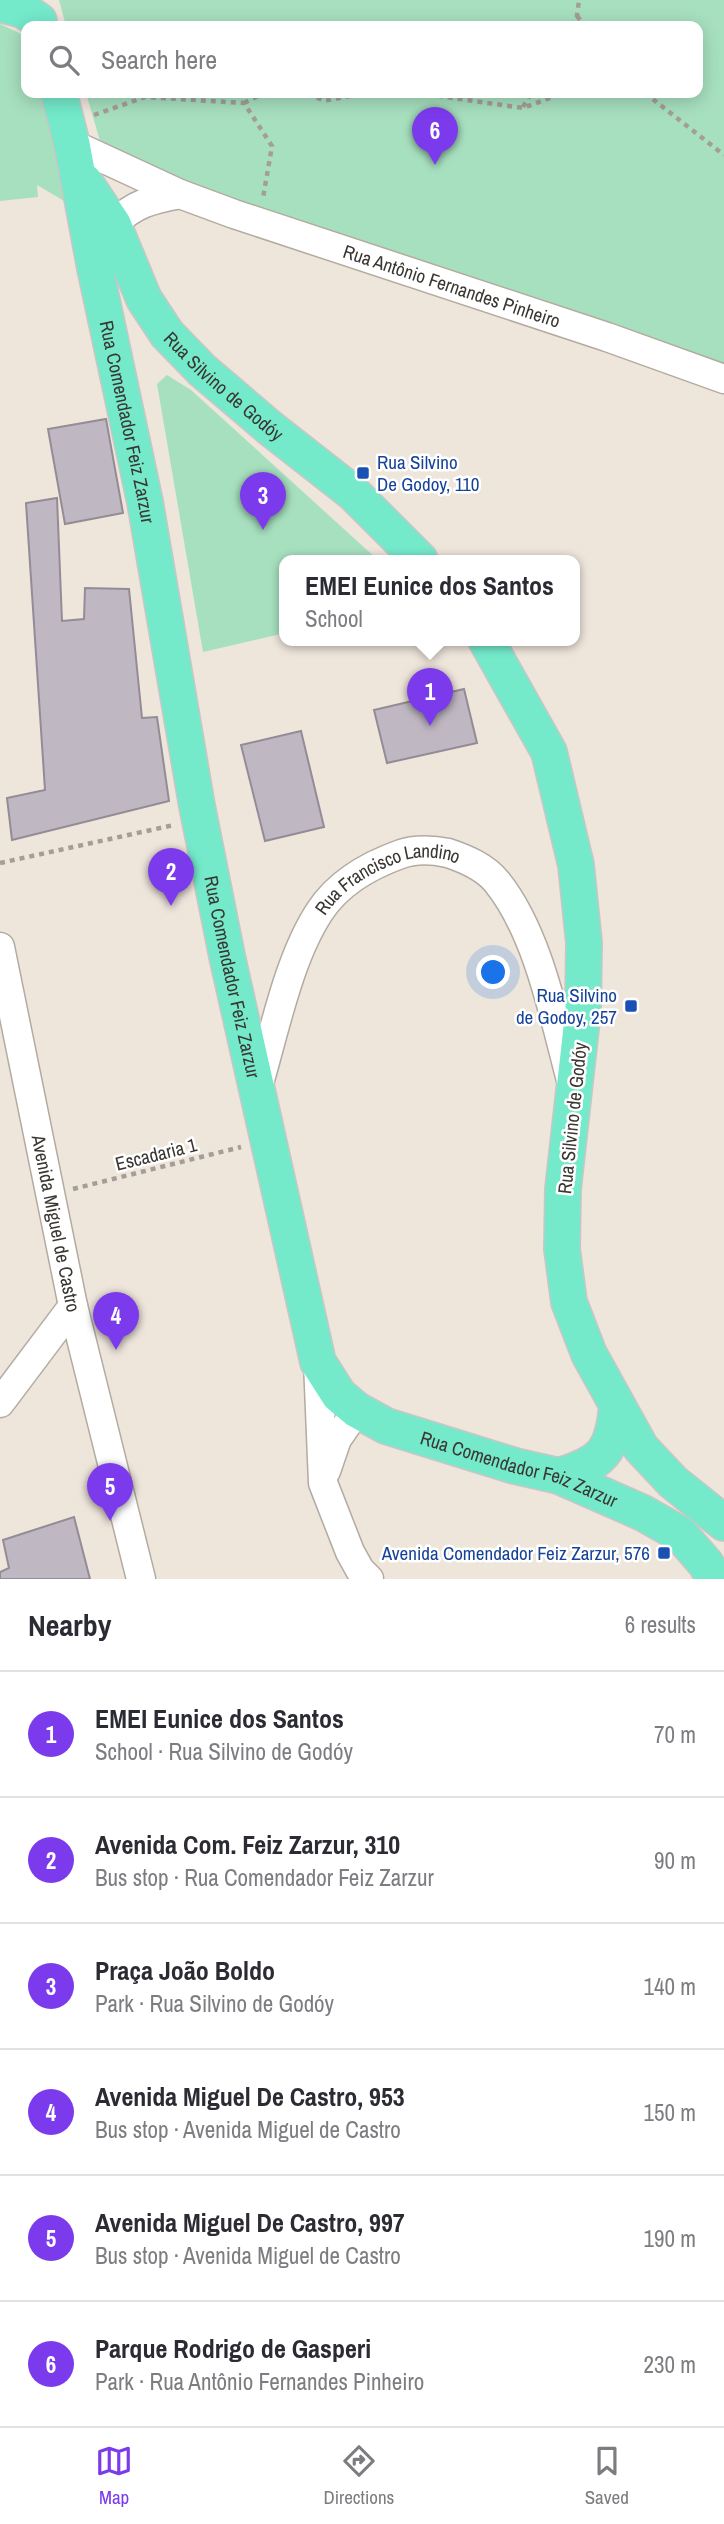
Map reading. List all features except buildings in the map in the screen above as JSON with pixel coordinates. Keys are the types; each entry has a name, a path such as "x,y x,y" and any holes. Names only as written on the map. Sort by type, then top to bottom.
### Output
{"main road":[{"path":"0,4 37,16"},
{"name":"Rua Silvino de Godóy","path":"69,133 113,224 144,299 167,334 202,370 353,493 415,555"},
{"name":"Rua Comendador Feiz Zarzur","path":"69,133 145,502 199,820 318,1362 339,1395 357,1410 386,1426 515,1466 559,1476 643,1513 680,1534 706,1564 714,1579"},
{"path":"116,367 125,350 141,340 159,337 177,344"},
{"name":"Rua Silvino de Godóy","path":"489,646 549,752 576,865 584,943 583,1010 563,1189 562,1249 569,1302 589,1354 641,1448 673,1482 722,1522"},
{"path":"559,1476 584,1468 600,1457 609,1446 617,1406"}],"street":[{"name":"Rua Antônio Fernandes Pinheiro","path":"69,133 180,194 724,379"},
{"path":"113,224 128,210 141,203 180,194"},
{"name":"Rua Francisco Landino","path":"257,1090 297,956 320,911 338,889 375,863 406,852 437,850 469,859 496,881 524,925 551,1004 575,1092"},
{"name":"Avenida Miguel de Castro","path":"0,947 73,1306 141,1579"},
{"path":"0,1403 73,1306"},
{"path":"318,1362 323,1483 350,1552 360,1570 369,1579"},
{"path":"323,1483 337,1439 357,1410"}],"path":[{"path":"574,21 579,0"},
{"path":"577,16 580,21"},
{"path":"69,133 143,98"},
{"path":"162,98 244,103 254,98"},
{"path":"318,98 324,101 339,98"},
{"path":"456,98 523,107 548,98"},
{"path":"523,107 528,98"},
{"path":"651,98 724,155"},
{"path":"244,103 272,146 260,223"},
{"path":"0,863 199,820"},
{"name":"Escadaria 1","path":"50,1194 269,1141"}],"green space":[{"path":"59,0 724,0 724,368 192,190 100,141 87,98 703,98 703,21 65,21"},
{"path":"0,24 21,34 21,98 49,98 76,208 37,185 38,197 0,201"},
{"path":"167,375 191,390 372,555 279,555 279,634 203,652 157,384"}],"place":[{"name":"Parque Rodrigo de Gasperi","path":"435,165"},
{"name":"Rua Silvino De Godoy, 110","path":"363,473"},
{"name":"Praça João Boldo","path":"263,530"},
{"name":"EMEI Eunice dos Santos","path":"430,726"},
{"name":"Avenida Com. Feiz Zarzur, 310","path":"171,906"},
{"name":"Rua Silvino de Godoy, 257","path":"631,1006"},
{"name":"Avenida Miguel De Castro, 953","path":"116,1350"},
{"name":"Avenida Miguel De Castro, 997","path":"110,1521"},
{"name":"Avenida Comendador Feiz Zarzur, 576","path":"664,1553"}]}
